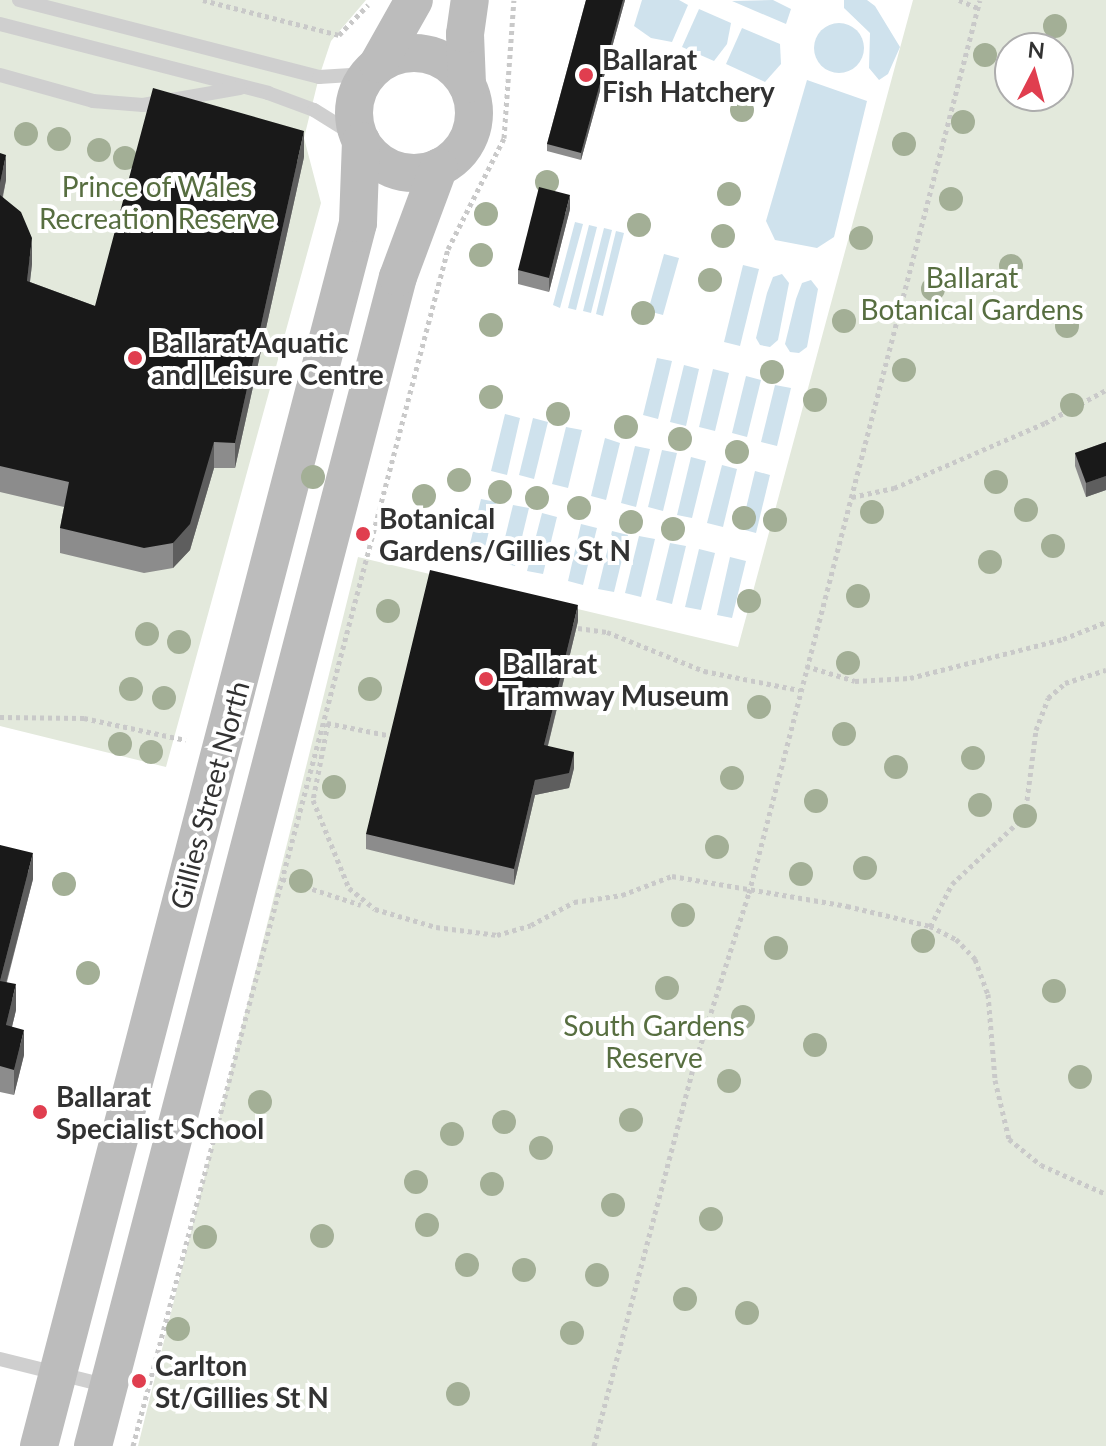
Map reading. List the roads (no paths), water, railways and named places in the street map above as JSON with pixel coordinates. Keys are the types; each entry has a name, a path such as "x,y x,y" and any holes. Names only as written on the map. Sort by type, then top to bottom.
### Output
{"main road":[{"path":"414,0 354,105 360,140 381,163 395,169 439,167 453,159 471,132 474,115 467,84 465,34 470,0"},
{"path":"373,69 393,56 427,54 457,70 467,84"},
{"name":"Gillies Street North","path":"39,1446 358,223 360,140"},
{"name":"Gillies Street North","path":"93,1446 398,277 439,167"},
{"path":"196,847 259,807"}],"lane":[{"path":"19,0 319,77 373,69"},
{"path":"0,24 244,87 314,110 360,140"},
{"path":"0,75 93,101 143,105 244,87"},
{"path":"0,1359 109,1386"}],"water":[{"path":"642,0 679,0 688,5 672,42 651,38 634,26"},
{"path":"773,0 791,9 786,24 732,1"},
{"path":"844,0 867,0 875,6 900,47 888,74 879,80 869,68 870,33 844,8"},
{"path":"699,9 731,23 727,44 714,61 682,47"},
{"path":"839,23 857,30 864,48 857,66 839,73 821,66 814,48 821,30"},
{"path":"742,28 780,44 781,64 765,82 726,64"},
{"path":"807,80 867,101 834,237 817,248 775,240 766,221"},
{"path":"575,222 583,224 560,308 553,305"},
{"path":"589,225 597,227 576,310 568,308"},
{"path":"604,228 612,230 591,313 583,311"},
{"path":"616,231 624,233 603,316 596,314"},
{"path":"664,254 679,258 663,315 648,311"},
{"path":"743,265 759,269 740,346 724,342"},
{"path":"782,274 789,283 778,340 770,347 760,345 756,338 767,293 773,277"},
{"path":"811,280 818,289 807,347 799,353 790,352 785,344 796,299 802,283"},
{"path":"657,358 672,361 658,419 643,415"},
{"path":"684,365 699,369 686,426 670,422"},
{"path":"713,369 729,373 715,431 699,427"},
{"path":"746,376 761,380 747,437 732,433"},
{"path":"775,385 791,388 777,446 761,442"},
{"path":"505,414 520,418 507,475 491,471"},
{"path":"533,418 548,422 534,479 519,475"},
{"path":"566,427 582,430 568,488 552,484"},
{"path":"605,438 620,443 606,500 591,496"},
{"path":"635,446 650,449 636,507 621,503"},
{"path":"662,450 677,453 663,511 648,507"},
{"path":"691,457 706,461 692,518 677,515"},
{"path":"722,465 737,469 723,527 707,523"},
{"path":"755,471 770,475 756,533 741,529"},
{"path":"481,499 496,502 482,560 467,556"},
{"path":"513,505 529,508 515,566 499,562"},
{"path":"542,513 557,517 543,574 527,571"},
{"path":"581,524 597,528 583,585 568,581"},
{"path":"612,531 628,535 614,592 598,589"},
{"path":"639,536 655,539 641,597 625,593"},
{"path":"670,543 686,546 672,604 656,600"},
{"path":"699,549 715,553 701,610 685,607"},
{"path":"730,557 746,561 732,618 717,615"}],"place":[{"name":"Ballarat Fish Hatchery","path":"586,75"},
{"name":"Ballarat Aquatic and Leisure Centre","path":"135,358"},
{"name":"Botanical Gardens/Gillies St N","path":"363,534"},
{"name":"Ballarat Tramway Museum","path":"486,679"},
{"name":"Ballarat Specialist School","path":"40,1112"},
{"name":"Carlton St/Gillies St N","path":"139,1381"}],"park label":[{"name":"Prince of Wales Recreation Reserve","path":"157,202"},
{"name":"Ballarat Botanical Gardens","path":"972,293"},
{"name":"South Gardens Reserve","path":"654,1041"}]}
